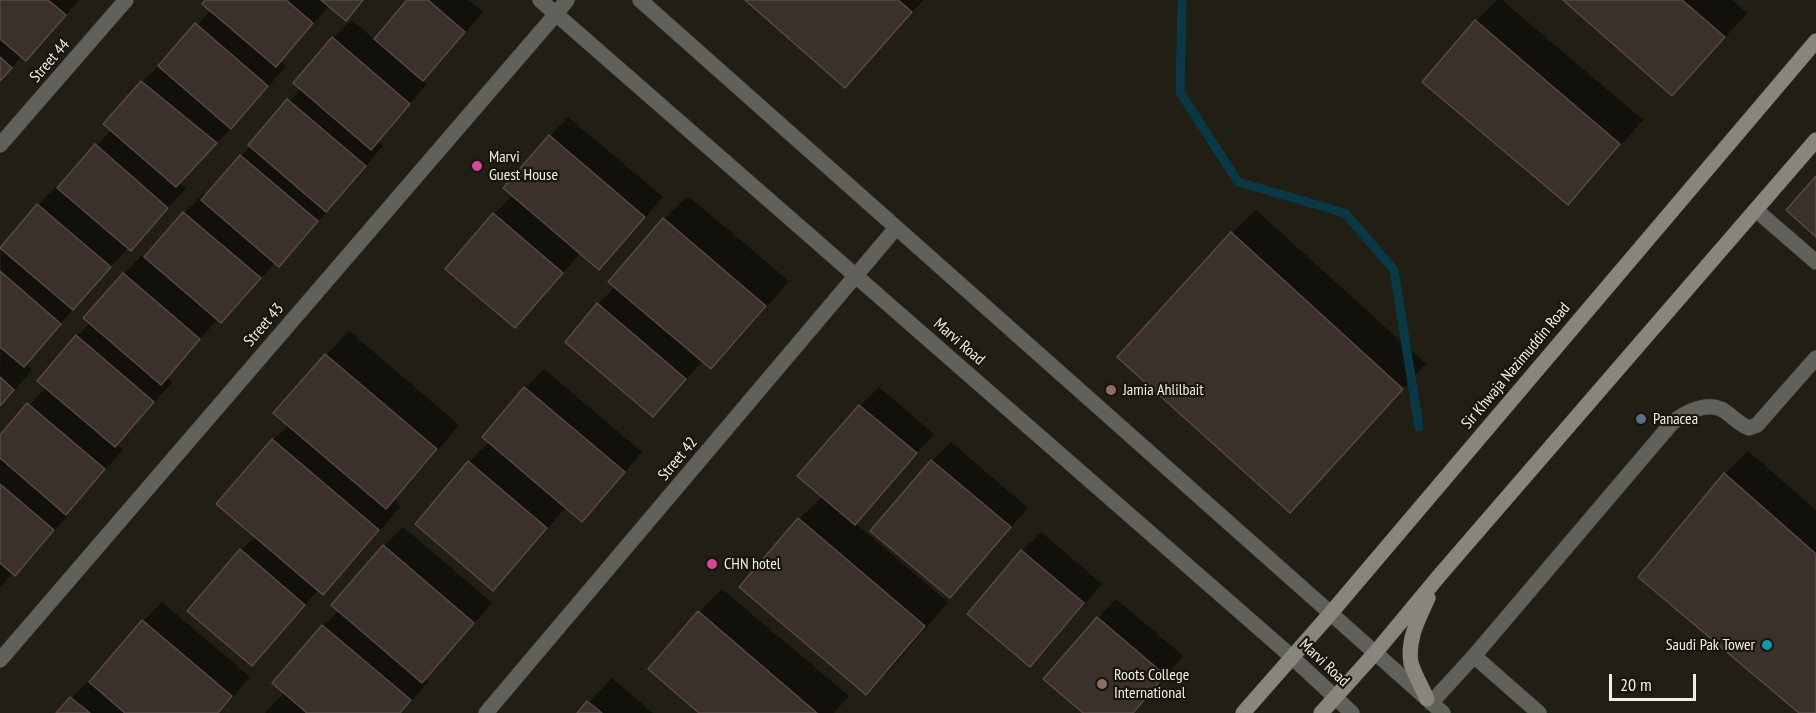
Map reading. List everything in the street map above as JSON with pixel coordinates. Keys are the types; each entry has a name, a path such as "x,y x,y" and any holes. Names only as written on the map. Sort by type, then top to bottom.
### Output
{"main road":[{"name":"Sir Khwaja Nazimuddin Road","path":"1243,713 1330,614 1816,41"},
{"path":"1321,713 1816,140"},
{"path":"1434,705 1412,664 1411,642 1418,619 1438,576"}],"street":[{"name":"Street 44","path":"0,145 126,0"},
{"name":"Marvi Road","path":"540,0 1292,657 1352,713"},
{"name":"Street 43","path":"0,660 567,0"},
{"path":"640,0 1434,705 1672,423 1689,412 1713,408 1722,410 1741,425 1749,428 1757,425 1816,358"},
{"path":"1756,210 1816,262"},
{"name":"Street 42","path":"486,713 896,228"},
{"path":"1474,656 1539,713"}],"building":[{"path":"0,0 48,0 66,15 26,61 0,39"},
{"path":"205,0 286,0 313,23 276,67 202,4"},
{"path":"321,0 363,0 346,21"},
{"path":"407,0 428,0 465,32 423,81 374,39"},
{"path":"745,0 898,0 912,12 845,88"},
{"path":"1563,0 1682,0 1725,37 1672,96"},
{"path":"1475,20 1620,144 1568,205 1422,82"},
{"path":"195,23 268,86 231,129 158,66"},
{"path":"332,37 410,104 371,150 293,83"},
{"path":"0,57 12,68 0,81"},
{"path":"141,81 217,143 176,187 103,124"},
{"path":"287,99 366,166 326,212 248,145"},
{"path":"549,135 645,217 599,270 503,188"},
{"path":"95,144 168,208 131,251 57,188"},
{"path":"240,155 318,221 279,267 201,200"},
{"path":"1816,176 1816,237 1786,210"},
{"path":"37,204 111,267 73,310 0,248"},
{"path":"183,212 261,278 221,323 144,257"},
{"path":"493,213 563,273 515,328 445,269"},
{"path":"663,218 766,306 711,369 608,282"},
{"path":"1231,232 1403,389 1290,513 1117,357"},
{"path":"0,271 61,324 24,367 0,347"},
{"path":"123,273 200,339 161,385 83,318"},
{"path":"597,303 686,379 653,417 565,342"},
{"path":"76,335 154,402 115,447 37,381"},
{"path":"325,354 437,449 386,509 273,413"},
{"path":"0,377 14,390 0,406"},
{"path":"524,387 625,472 582,522 482,437"},
{"path":"27,403 105,469 66,515 0,458 0,435"},
{"path":"859,405 917,453 855,525 797,476"},
{"path":"272,439 379,530 323,595 216,504"},
{"path":"931,460 1011,527 950,598 870,531"},
{"path":"468,461 547,528 493,591 415,524"},
{"name":"Saudi Pak Tower","path":"1724,473 1816,554 1816,713 1799,713 1638,577"},
{"path":"0,484 54,530 15,576 0,563"},
{"path":"798,518 925,626 866,695 739,587"},
{"path":"383,545 474,623 422,683 331,605"},
{"path":"240,549 305,605 252,666 187,611"},
{"path":"1021,550 1084,603 1030,667 967,614"},
{"path":"698,611 817,713 699,713 648,669"},
{"path":"1097,617 1165,675 1133,713 1083,713 1043,679"},
{"path":"142,620 232,696 218,713 125,713 89,682"},
{"path":"322,625 411,700 400,713 307,713 272,683"},
{"path":"70,697 90,713 56,713"},
{"path":"587,701 602,713 577,713"}],"waterway":[{"path":"1182,0 1180,92 1238,182 1345,213 1394,270 1419,427"}],"place":[{"name":"Marvi Guest House","path":"477,166"},
{"name":"Jamia Ahlilbait","path":"1111,390"},
{"name":"Panacea","path":"1641,419"},
{"name":"CHN hotel","path":"712,564"},
{"name":"Saudi Pak Tower","path":"1767,645"},
{"name":"Roots College International","path":"1102,684"}]}
